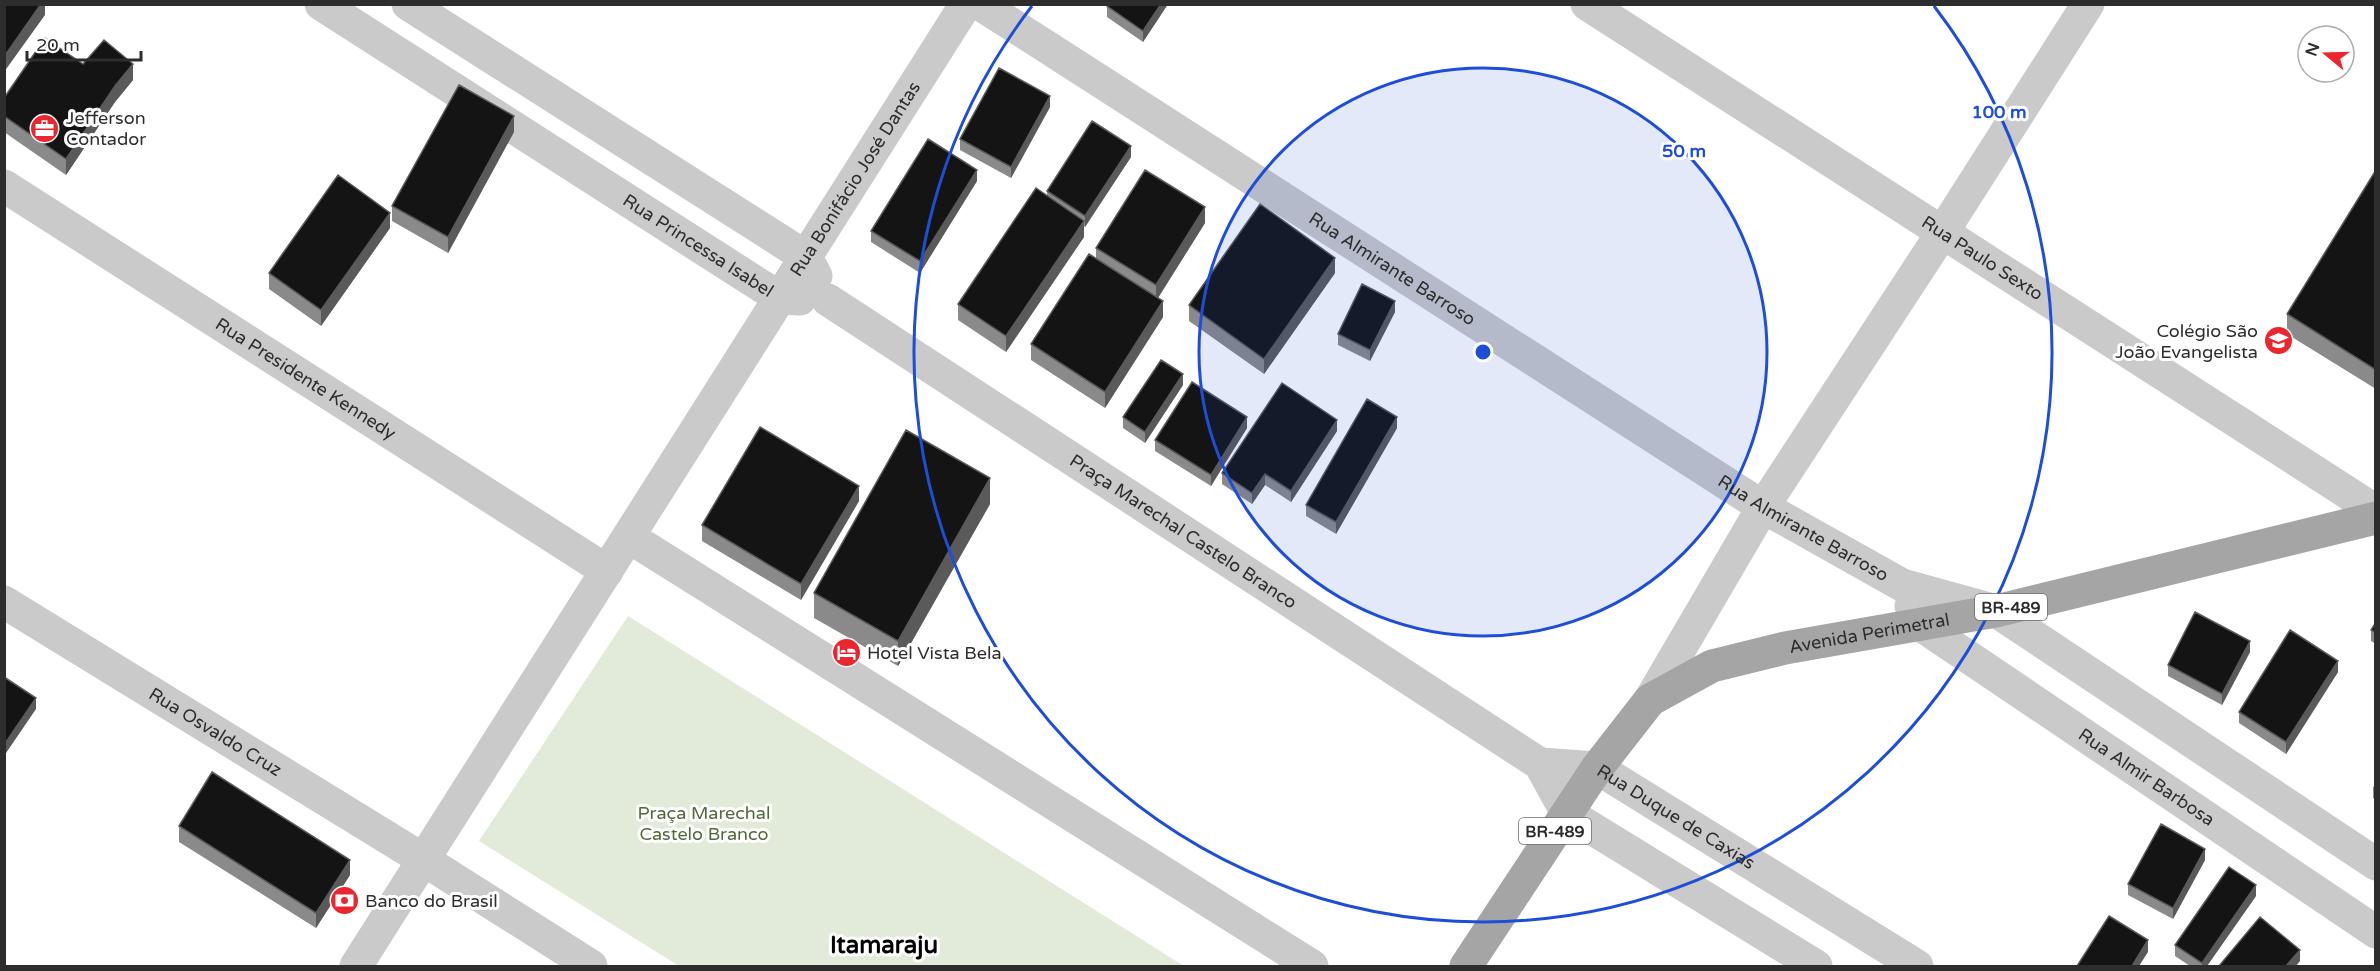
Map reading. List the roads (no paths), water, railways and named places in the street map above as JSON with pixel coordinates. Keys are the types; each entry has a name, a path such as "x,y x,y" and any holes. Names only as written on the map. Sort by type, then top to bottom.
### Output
{"main road":[{"name":"Avenida Perimetral","path":"1650,700 1712,666 1785,648 1996,611 2376,518"},
{"name":"BR-489","path":"1466,966 1597,768 1650,700"}],"street":[{"name":"Rua Princessa Isabel","path":"321,4 780,298 828,300"},
{"path":"408,4 806,257 828,300"},
{"name":"Rua Bonifácio José Dantas","path":"629,537 966,4"},
{"name":"Rua Almirante Barroso","path":"980,4 1763,507 1902,585 1996,611"},
{"name":"Rua Paulo Sexto","path":"1587,4 2376,511"},
{"path":"1650,700 1763,507 2088,4"},
{"name":"Rua Presidente Kennedy","path":"4,186 607,571"},
{"name":"Praça Marechal Castelo Branco","path":"828,300 1540,764"},
{"path":"356,966 629,537 1312,966"},
{"name":"Rua Almirante Barroso","path":"1902,585 1918,623"},
{"name":"Rua Osvaldo Cruz","path":"4,602 424,860"},
{"path":"1996,611 2376,864"},
{"name":"Rua Almir Barbosa","path":"1918,623 2376,932"},
{"path":"1540,764 1567,813 1816,966"},
{"name":"Rua Duque de Caxias","path":"1540,764 1597,768 1917,966"},
{"path":"424,860 591,966"}],"place":[{"name":"Jefferson Contador","path":"45,128"},
{"name":"Colégio São João Evangelista","path":"2279,341"},
{"name":"Hotel Vista Bela","path":"846,653"},
{"name":"Banco do Brasil","path":"344,901"}],"district":[{"name":"Itamaraju","path":"884,945"}]}
